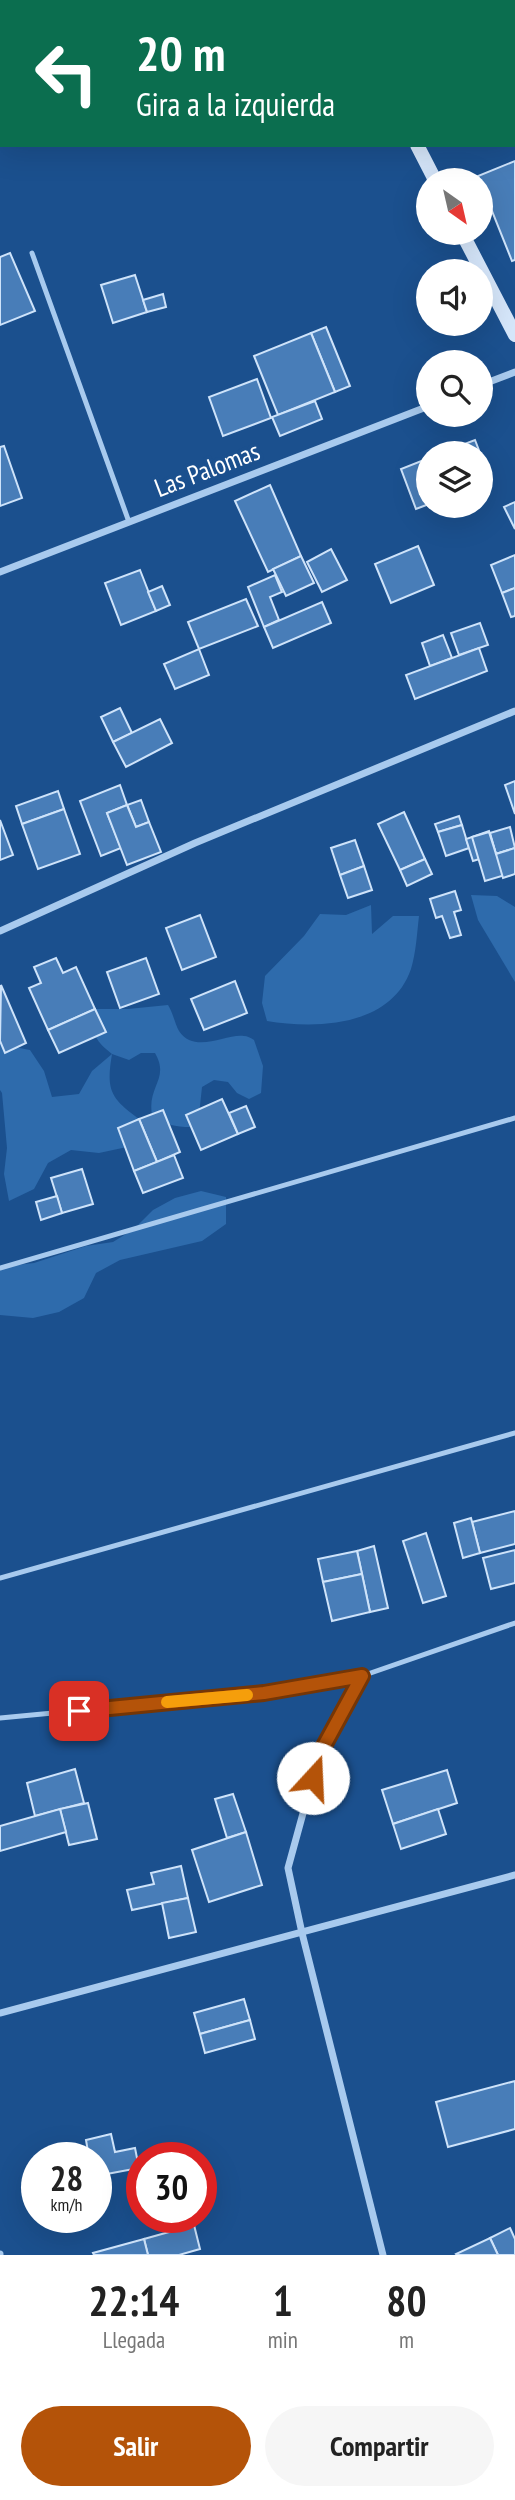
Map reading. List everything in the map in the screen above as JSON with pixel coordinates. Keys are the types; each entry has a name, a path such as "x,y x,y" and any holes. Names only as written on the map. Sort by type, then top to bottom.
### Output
{"main road":[{"path":"417,147 428,168"},
{"path":"468,245 515,335"}],"street":[{"path":"493,380 515,372"},
{"name":"Las Palomas","path":"0,572 416,411"},
{"path":"0,932 195,844 515,711"},
{"path":"362,1676 319,1755 288,1868 383,2255"},
{"path":"0,2013 515,1875"}],"lane":[{"path":"32,253 129,522"},
{"path":"0,1268 515,1118"},
{"path":"0,1578 515,1433"},
{"path":"0,1718 264,1693 362,1676 515,1623"}],"shaded area":[{"path":"471,895 497,896 515,907 515,982 478,920"},
{"path":"371,905 372,934 393,916 419,916 413,963 401,988 387,1003 350,1020 308,1024 267,1021 262,1003 265,976 304,936 320,914 346,915"},
{"path":"168,1005 179,1031 186,1038 202,1042 246,1036 254,1040 263,1066 261,1093 249,1099 237,1093 228,1082 214,1080 202,1087 199,1115 191,1127 170,1125 152,1115 152,1097 160,1070 155,1053 141,1053 129,1060 112,1054 95,1035 95,1009"},
{"path":"0,1017 7,1026 4,1045 30,1050 44,1071 52,1097 79,1094 92,1071 112,1054 112,1092 122,1105 139,1119 127,1147 99,1153 71,1150 48,1163 34,1189 9,1201 4,1174 7,1148 0,1090"},
{"path":"201,1191 226,1197 226,1224 202,1241 120,1260 96,1273 84,1298 59,1312 33,1318 0,1315 0,1267 34,1263 86,1246 113,1242 134,1229 153,1210 175,1198"}],"building":[{"path":"515,161 515,260 512,261 494,216 494,170"},
{"path":"10,253 35,311 0,325 0,257"},
{"path":"135,275 147,312 113,323 101,285"},
{"path":"163,294 166,307 147,312 143,300"},
{"path":"326,327 350,386 335,392 311,333"},
{"path":"311,333 335,392 278,415 254,356"},
{"path":"257,379 271,418 223,436 209,397"},
{"path":"315,401 322,419 280,436 272,417"},
{"path":"4,446 22,498 0,506 0,447"},
{"path":"416,463 416,509 401,469"},
{"path":"270,485 301,556 268,572 235,501"},
{"path":"515,502 515,529 504,507"},
{"path":"418,546 434,585 391,603 375,564"},
{"path":"331,549 347,580 322,592 307,562"},
{"path":"515,555 515,588 502,593 491,565"},
{"path":"301,556 314,583 286,596 273,569"},
{"path":"140,570 156,611 121,625 105,583"},
{"path":"275,575 282,592 270,597 279,620 264,627 248,587"},
{"path":"162,586 170,605 156,611 148,592"},
{"path":"515,588 515,616 511,617 502,593"},
{"path":"246,599 258,626 199,649 188,622"},
{"path":"322,602 331,623 273,648 264,627"},
{"path":"480,623 488,645 459,655 451,633"},
{"path":"443,635 452,658 430,666 422,643"},
{"path":"479,648 487,671 415,699 406,675"},
{"path":"199,649 209,675 175,689 164,664"},
{"path":"120,708 132,733 113,742 101,717"},
{"path":"160,719 172,743 126,767 113,742"},
{"path":"515,781 515,814 505,785"},
{"path":"120,785 127,805 107,813 121,848 101,856 80,801"},
{"path":"58,791 64,809 22,824 16,806"},
{"path":"141,800 149,822 136,827 127,805"},
{"path":"127,805 136,827 149,822 161,852 127,865 107,813"},
{"path":"64,809 80,854 38,869 22,824"},
{"path":"404,812 425,859 400,870 378,824"},
{"path":"459,816 462,825 438,832 435,824"},
{"path":"0,820 13,855 0,860"},
{"path":"462,825 469,848 446,856 438,832"},
{"path":"510,827 515,848 496,854 490,833"},
{"path":"489,831 496,854 473,861 466,839"},
{"path":"489,832 496,854 515,848 515,872 485,881 472,837"},
{"path":"355,840 364,866 340,875 331,848"},
{"path":"515,848 515,874 503,878 496,854"},
{"path":"425,859 432,874 407,886 400,870"},
{"path":"364,866 372,890 348,898 340,875"},
{"path":"455,891 461,910 454,912 461,935 450,938 442,916 436,918 430,899"},
{"path":"200,915 216,957 182,970 166,928"},
{"path":"56,958 63,973 76,967 95,1009 48,1030 29,988 41,983 34,967"},
{"path":"146,958 159,994 120,1008 107,972"},
{"path":"235,981 247,1013 204,1030 191,999"},
{"path":"1,985 26,1043 5,1053 0,1041"},
{"path":"95,1009 106,1032 59,1053 48,1030"},
{"path":"222,1099 238,1134 201,1150 186,1115"},
{"path":"246,1106 255,1127 238,1134 229,1113"},
{"path":"163,1110 180,1152 157,1162 139,1119"},
{"path":"139,1119 157,1162 134,1171 118,1128"},
{"path":"174,1155 183,1178 143,1193 134,1171"},
{"path":"82,1169 93,1204 62,1213 51,1178"},
{"path":"57,1196 62,1213 41,1220 36,1202"},
{"path":"515,1511 515,1544 480,1553 472,1522"},
{"path":"471,1518 480,1553 463,1558 454,1523"},
{"path":"426,1533 446,1596 423,1603 403,1541"},
{"path":"374,1546 388,1608 370,1612 357,1551"},
{"path":"515,1550 515,1583 491,1589 483,1558"},
{"path":"357,1551 362,1574 323,1582 318,1559"},
{"path":"362,1574 370,1612 332,1621 323,1582"},
{"path":"75,1769 84,1803 35,1816 27,1783"},
{"path":"447,1770 457,1803 393,1824 382,1790"},
{"path":"233,1794 246,1832 227,1838 215,1799"},
{"path":"88,1803 97,1839 69,1845 60,1809"},
{"path":"60,1809 66,1832 0,1851 0,1826"},
{"path":"438,1809 446,1834 401,1849 393,1824"},
{"path":"246,1832 262,1885 209,1902 192,1850"},
{"path":"181,1866 188,1898 132,1910 127,1890 154,1884 151,1873"},
{"path":"188,1898 196,1932 169,1938 162,1903"},
{"path":"244,1999 250,2020 200,2034 194,2013"},
{"path":"250,2020 255,2039 205,2053 200,2034"},
{"path":"515,2081 515,2129 448,2147 436,2102"},
{"path":"111,2134 115,2152 126,2150 126,2170 112,2173 112,2142 86,2140"},
{"path":"510,2228 515,2239 515,2255 498,2255 490,2238"},
{"path":"165,2233 196,2233 200,2249 179,2255 148,2255 144,2239"},
{"path":"490,2238 498,2255 456,2254"},
{"path":"144,2239 148,2255 93,2253"}],"slow traffic":[{"path":"167,1702 247,1695"}],"route":[{"path":"79,1711 264,1693 362,1676 319,1755 313,1778"}]}
